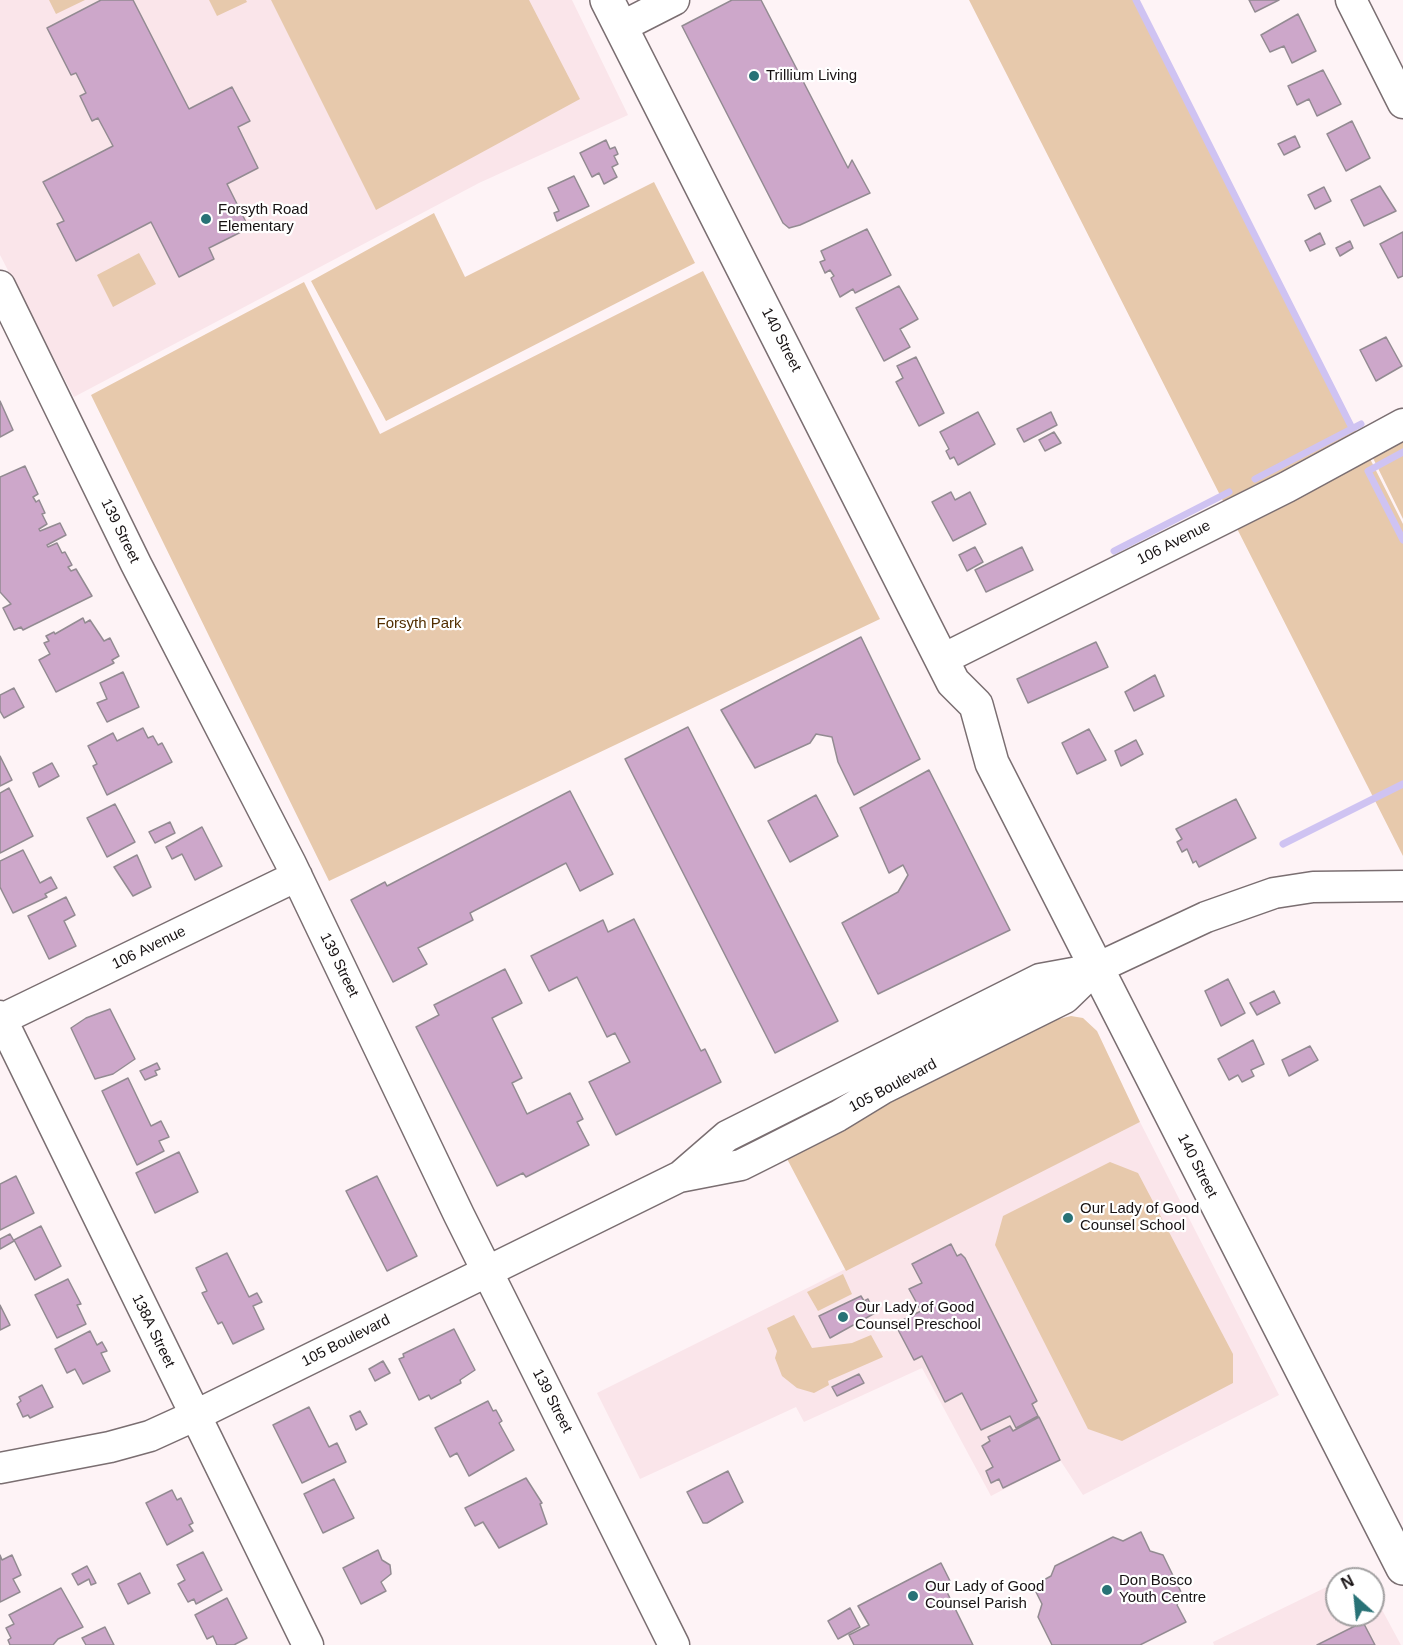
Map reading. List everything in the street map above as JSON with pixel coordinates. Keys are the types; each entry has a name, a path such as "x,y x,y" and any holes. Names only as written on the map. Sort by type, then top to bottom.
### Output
{"main road":[{"name":"140 Street","path":"614,13 948,670 953,717 992,763 1095,969 1403,1568"}],"street":[{"path":"614,13 674,0"},
{"path":"1351,0 1403,103"},
{"name":"139 Street","path":"0,286 136,564 297,876 487,1271 674,1645"},
{"name":"106 Avenue","path":"948,670 1403,424"},
{"name":"106 Avenue","path":"1,1018 297,876"},
{"name":"105 Boulevard","path":"0,1468 110,1447 150,1436 194,1416 679,1177 741,1165 838,1116 884,1088 1065,998 1095,969 1206,917 1274,893 1323,886 1403,886"},
{"name":"138A Street","path":"1,1018 308,1645"}],"shaded area":[{"name":"Forsyth Road Elementary","path":"0,0 572,0 628,115 479,183 74,397 0,255"},
{"name":"Our Lady of Good Counsel School","path":"1140,1122 1279,1395 1083,1495 1060,1460 991,1496 922,1368 804,1422 796,1407 640,1479 597,1393"},
{"path":"1325,1588 1325,1627 1385,1627 1385,1615 1401,1645 1214,1645 1213,1642"}],"green space":[{"path":"49,0 85,0 56,14"},
{"path":"209,0 246,0 247,2 217,16"},
{"path":"271,0 529,0 580,99 376,210"},
{"path":"969,0 1138,0 1403,524 1403,856"},
{"path":"654,182 695,263 386,421 311,281 434,213 465,277"},
{"path":"139,253 156,284 113,307 97,275"},
{"name":"Forsyth Park","path":"703,271 880,619 329,881 91,395 304,282 380,434"},
{"path":"1403,438 1403,519 1371,454"},
{"path":"1071,1016 1083,1018 1097,1031 1140,1122 846,1271 785,1155 1055,1020"},
{"path":"1110,1162 1138,1173 1233,1354 1233,1383 1122,1441 1088,1429 995,1245 1003,1216"},
{"path":"843,1274 852,1294 818,1311 807,1292"},
{"path":"794,1315 812,1348 852,1343 871,1335 883,1357 828,1381 829,1385 814,1393 797,1388 782,1376 775,1358 777,1351 767,1328"}],"building":[{"name":"Forsyth Road Elementary","path":"101,0 133,0 189,109 232,87 250,121 238,127 258,168 227,184 249,228 209,248 214,259 179,277 151,222 76,261 57,224 64,221 43,182 113,146 98,118 92,121 80,96 86,93 76,73 71,75 47,28"},
{"name":"Trillium Living","path":"732,0 761,0 848,168 852,160 870,193 800,225 789,228 783,223 682,26"},
{"path":"1249,0 1279,0 1255,12"},
{"path":"1298,14 1316,51 1292,63 1284,46 1270,52 1261,35"},
{"path":"1323,70 1341,104 1317,116 1309,99 1297,105 1288,86"},
{"path":"1352,121 1370,158 1346,171 1327,134"},
{"path":"1295,136 1300,147 1284,155 1278,144"},
{"path":"606,140 610,149 615,147 618,154 614,156 618,164 612,167 617,177 604,184 599,173 592,177 580,153"},
{"path":"574,176 589,206 557,221 554,213 559,211 548,188"},
{"path":"1380,186 1396,211 1364,226 1351,200"},
{"path":"1324,187 1331,201 1315,209 1308,195"},
{"path":"867,229 891,275 855,293 853,289 840,297 831,278 834,276 830,270 825,273 820,262 825,260 821,251"},
{"path":"1403,232 1403,276 1398,278 1380,244"},
{"path":"1320,233 1325,244 1310,251 1305,241"},
{"path":"1350,241 1353,248 1340,256 1336,248"},
{"path":"899,286 918,319 900,329 910,347 884,361 856,308"},
{"path":"1386,337 1402,366 1376,381 1360,350"},
{"path":"916,357 944,413 919,426 896,382 903,378 897,366"},
{"path":"0,401 13,430 0,437"},
{"path":"978,412 995,444 958,465 954,457 950,459 946,451 949,449 940,432"},
{"path":"1051,412 1057,425 1024,442 1017,429"},
{"path":"1054,432 1061,443 1045,451 1039,440"},
{"path":"25,466 38,494 33,497 36,502 39,500 45,513 42,514 47,524 39,529 40,531 60,523 66,535 47,545 48,547 57,543 72,565 68,567 71,571 76,569 92,596 23,630 21,627 14,630 3,608 11,604 0,592 0,477"},
{"path":"951,492 955,500 970,492 986,524 953,541 932,502"},
{"path":"975,547 983,562 967,571 959,555"},
{"path":"1022,547 1033,570 986,592 975,570"},
{"path":"83,618 85,623 90,620 104,641 110,638 119,656 112,660 114,663 56,692 39,660 50,654 44,643 49,641 46,636 54,632 55,634"},
{"path":"861,637 920,759 854,795 838,762 832,737 816,734 810,743 755,768 721,710"},
{"path":"1096,642 1108,667 1028,703 1017,679"},
{"path":"123,672 139,707 107,722 97,703 107,699 100,683"},
{"path":"1155,675 1164,696 1134,711 1125,692"},
{"path":"14,688 24,707 4,718 0,711 0,695"},
{"path":"688,727 838,1021 775,1053 625,759"},
{"path":"143,728 148,738 153,736 158,745 162,743 172,762 107,795 93,766 97,764 88,746 113,733 117,741"},
{"path":"1089,729 1106,760 1077,774 1062,743"},
{"path":"1136,740 1143,754 1121,766 1115,751"},
{"path":"0,756 12,780 0,786"},
{"path":"52,763 59,776 39,787 33,773"},
{"path":"929,770 1010,930 878,994 842,923 898,892 908,875 903,865 889,873 860,808"},
{"path":"9,788 33,836 0,853 0,793"},
{"path":"570,791 613,874 580,891 566,863 470,913 473,920 418,948 427,964 393,982 351,900 385,882 387,886"},
{"path":"816,795 838,836 790,862 768,821"},
{"path":"1236,799 1256,838 1199,867 1196,861 1193,863 1187,849 1182,852 1177,842 1182,839 1176,829"},
{"path":"115,804 135,842 107,857 87,818"},
{"path":"170,822 175,833 155,843 149,832"},
{"path":"202,827 222,866 195,880 182,854 172,859 166,847"},
{"path":"23,850 40,883 51,877 57,888 45,894 47,897 13,913 0,887 0,861"},
{"path":"137,855 151,887 133,896 114,867"},
{"path":"66,897 75,915 64,921 76,946 49,959 28,916"},
{"path":"634,919 701,1051 705,1049 721,1082 616,1135 589,1082 630,1062 615,1033 607,1037 577,977 549,991 531,956 603,920 608,932"},
{"path":"505,969 522,1003 492,1018 522,1078 512,1083 527,1114 570,1093 583,1119 577,1122 589,1145 526,1177 523,1173 497,1186 416,1027 439,1015 434,1005"},
{"path":"1228,979 1245,1013 1221,1026 1205,991"},
{"path":"1274,991 1280,1003 1257,1015 1250,1003"},
{"path":"110,1009 135,1059 113,1074 95,1079 71,1028 86,1018"},
{"path":"1253,1040 1264,1064 1251,1070 1254,1076 1242,1082 1238,1075 1229,1080 1218,1059"},
{"path":"1310,1046 1318,1060 1289,1076 1282,1060"},
{"path":"157,1063 160,1069 155,1071 157,1075 145,1080 140,1071"},
{"path":"128,1078 151,1126 161,1121 169,1137 159,1141 164,1151 137,1165 102,1091"},
{"path":"179,1152 198,1192 155,1213 136,1173"},
{"path":"16,1176 34,1213 0,1230 0,1184"},
{"path":"377,1176 417,1256 387,1271 346,1191"},
{"path":"41,1226 61,1266 35,1280 14,1240"},
{"path":"10,1234 14,1241 0,1249 0,1239"},
{"path":"951,1244 957,1256 961,1254 965,1258 1037,1401 1032,1404 1038,1416 1016,1428 1010,1416 981,1430 962,1393 945,1402 922,1356 914,1360 895,1324 921,1311 909,1289 922,1283 912,1264"},
{"path":"227,1253 249,1297 257,1293 262,1302 253,1306 264,1329 233,1344 222,1322 218,1324 202,1293 207,1291 196,1268"},
{"path":"68,1279 81,1304 77,1305 86,1324 57,1338 35,1295"},
{"name":"Our Lady of Good Counsel Preschool","path":"861,1296 864,1301 868,1299 875,1313 830,1338 819,1316"},
{"path":"0,1305 10,1325 0,1330"},
{"path":"454,1329 475,1370 460,1380 461,1383 431,1399 429,1395 419,1400 399,1359 404,1357 403,1354"},
{"path":"90,1331 97,1345 102,1342 107,1351 101,1353 110,1371 83,1384 75,1369 67,1373 55,1349"},
{"path":"383,1361 390,1373 375,1381 369,1369"},
{"path":"859,1374 864,1383 837,1396 832,1387"},
{"path":"42,1385 53,1407 30,1418 28,1415 23,1417 17,1404 21,1401 19,1397"},
{"path":"488,1401 502,1421 499,1423 514,1450 469,1476 457,1453 450,1457 435,1428"},
{"path":"309,1407 329,1447 337,1443 346,1462 302,1483 273,1425"},
{"path":"360,1411 367,1424 356,1430 350,1416"},
{"path":"1039,1417 1060,1460 1003,1488 999,1479 991,1483 986,1471 993,1467 982,1446 990,1441 988,1437 1010,1426 1013,1431"},
{"path":"728,1471 743,1502 707,1523 703,1523 687,1492"},
{"path":"526,1478 542,1503 540,1504 547,1524 499,1548 483,1522 475,1526 465,1508"},
{"path":"334,1479 354,1518 323,1533 304,1494"},
{"path":"172,1490 177,1500 181,1498 193,1523 189,1525 193,1531 167,1545 146,1503"},
{"name":"Don Bosco Youth Centre","path":"1141,1532 1150,1551 1163,1555 1182,1594 1177,1605 1186,1622 1140,1645 1052,1645 1038,1617 1042,1604 1033,1586 1051,1576 1055,1566 1113,1537 1123,1541"},
{"path":"378,1550 382,1560 390,1565 391,1574 381,1582 386,1591 361,1604 343,1568"},
{"path":"203,1552 222,1590 196,1604 194,1599 188,1602 178,1584 185,1580 177,1565"},
{"path":"0,1555 2,1560 12,1555 21,1575 13,1579 20,1592 0,1602"},
{"name":"Our Lady of Good Counsel Parish","path":"941,1563 951,1583 944,1586 973,1645 854,1645 849,1635 869,1625 858,1606"},
{"path":"87,1566 96,1583 91,1585 89,1579 78,1585 72,1574"},
{"path":"140,1573 150,1593 128,1604 118,1584"},
{"path":"61,1588 83,1627 58,1639 53,1645 10,1645 8,1640 11,1638 6,1628 14,1624 9,1615"},
{"path":"227,1598 247,1638 234,1645 217,1645 213,1636 207,1639 195,1615"},
{"path":"850,1608 860,1627 838,1639 828,1621"},
{"path":"105,1627 114,1645 86,1645 82,1638"},
{"path":"1353,1627 1366,1627 1375,1645 1317,1645"}],"waterway":[{"path":"1136,0 1352,428"},
{"path":"1255,479 1361,424"},
{"path":"1403,452 1368,471 1403,540"},
{"path":"1114,551 1229,492"},
{"path":"1283,844 1403,784"}],"place":[{"name":"Trillium Living","path":"754,76"},
{"name":"Forsyth Road Elementary","path":"206,219"},
{"name":"Our Lady of Good Counsel School","path":"1068,1218"},
{"name":"Our Lady of Good Counsel Preschool","path":"843,1317"},
{"name":"Don Bosco Youth Centre","path":"1107,1590"},
{"name":"Our Lady of Good Counsel Parish","path":"913,1596"}]}
